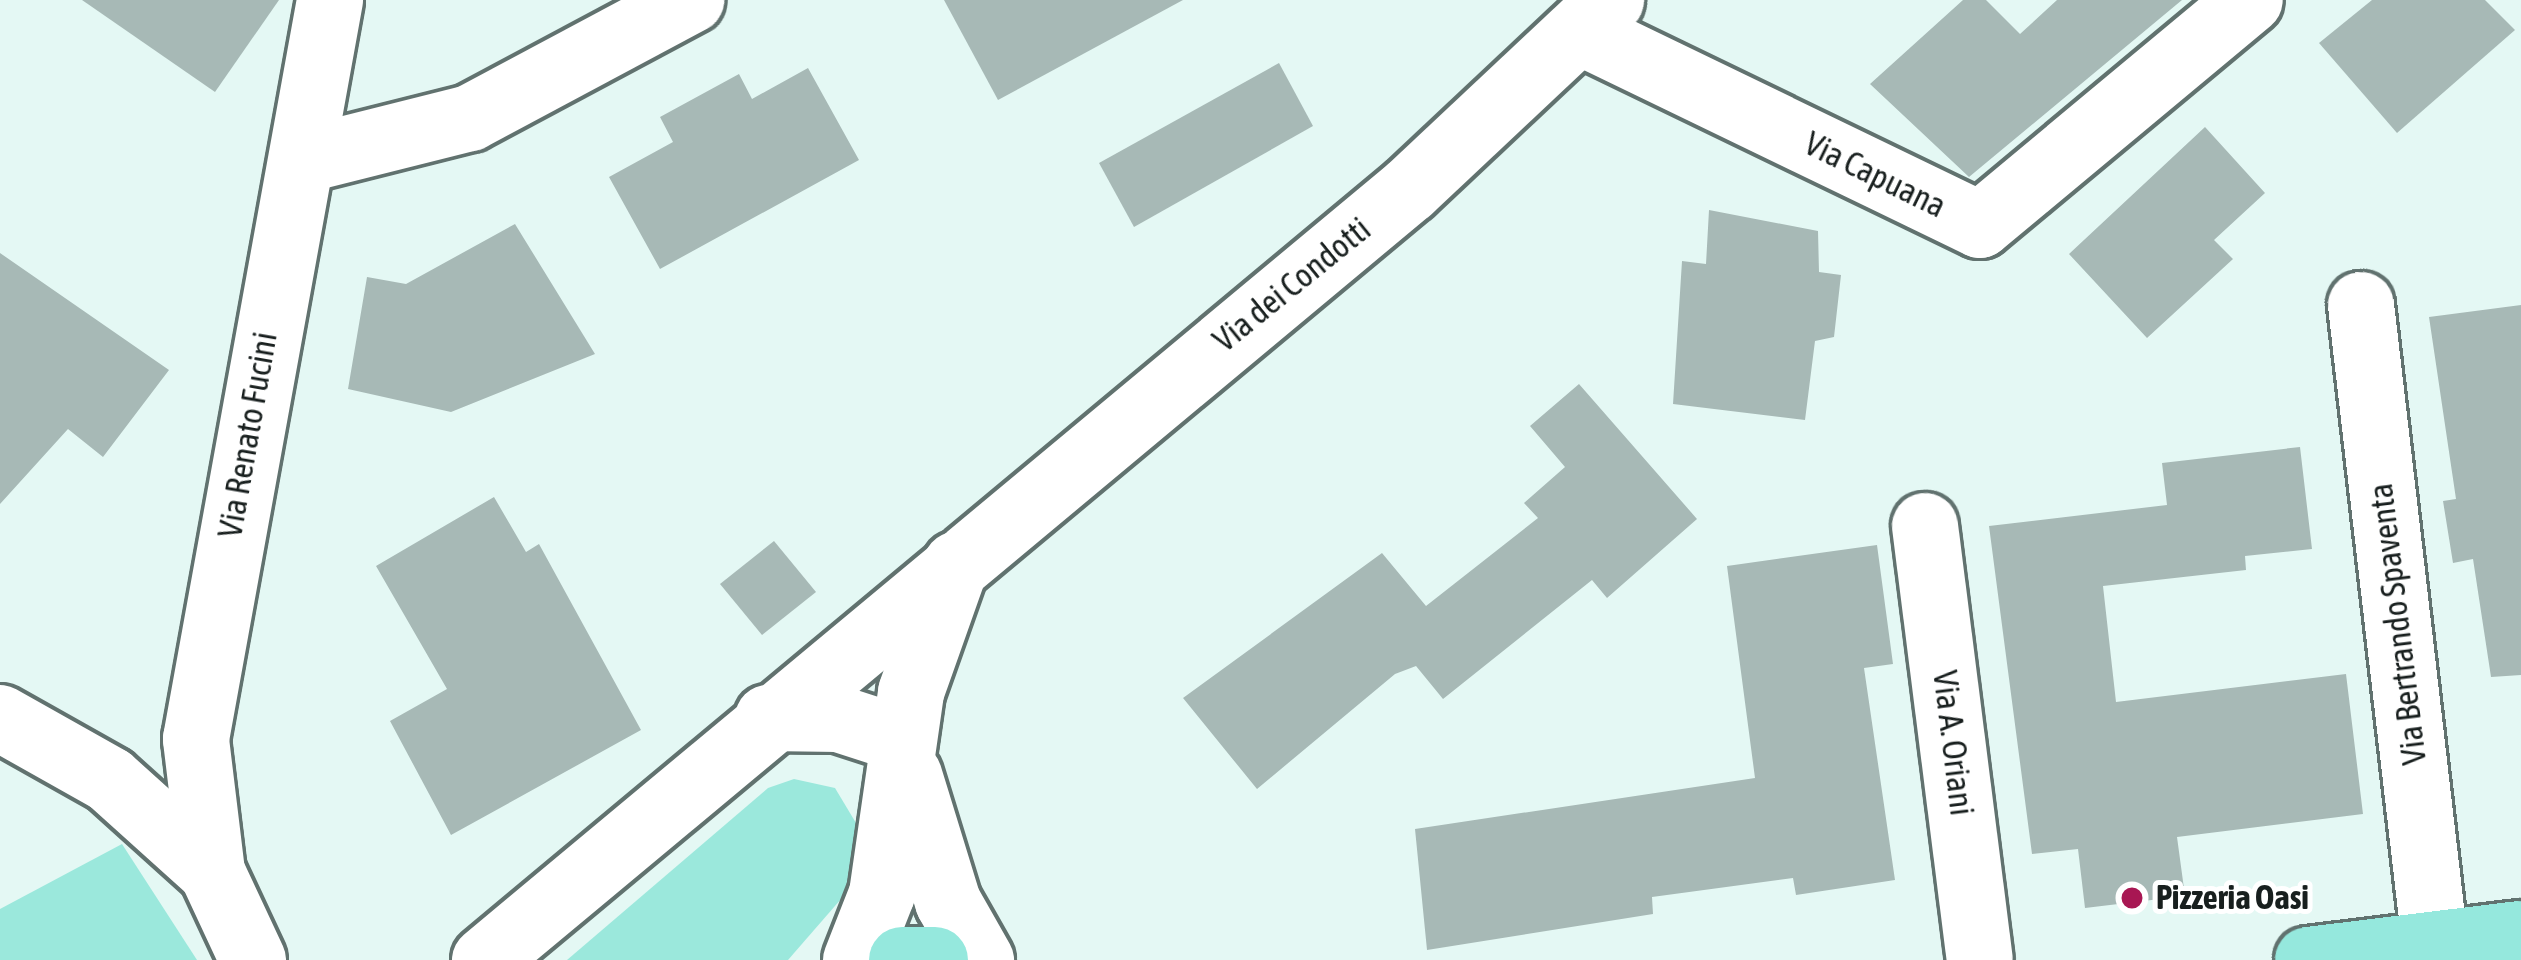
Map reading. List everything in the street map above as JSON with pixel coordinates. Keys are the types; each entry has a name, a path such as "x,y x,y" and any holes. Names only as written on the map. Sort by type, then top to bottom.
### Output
{"main road":[{"path":"2308,960 2521,934"},
{"path":"902,960 935,960"}],"street":[{"name":"Via Renato Fucini","path":"212,872 196,739 247,421 330,0"},
{"path":"302,160 470,118 691,0"},
{"name":"Via Capuana","path":"1597,17 1980,225 2250,0"},
{"name":"Via dei Condotti","path":"485,960 960,556 1410,189 1597,17"},
{"name":"Via Bertrando Spaventa","path":"2361,305 2435,944"},
{"name":"Via A. Oriani","path":"1925,526 1980,960"},
{"name":"Via dei Condotti","path":"856,960 882,893 901,739 931,622 960,556"},
{"path":"0,718 110,780 212,872 253,960"},
{"path":"768,718 839,719 901,739"},
{"path":"110,780 196,739"},
{"name":"Via dei Condotti","path":"901,739 922,835 981,960"}],"green space":[{"path":"794,779 835,788 859,828 848,891 788,960 567,960 768,788"},
{"path":"122,844 197,960 0,960 0,909"}],"building":[{"path":"82,0 279,0 215,92"},
{"path":"944,0 1183,0 998,100"},
{"path":"1963,0 1986,0 2020,34 2057,0 2182,0 1969,177 1870,84"},
{"path":"2372,0 2485,0 2515,30 2397,133 2319,43"},
{"path":"1279,63 1313,126 1134,227 1099,163"},
{"path":"808,68 859,160 660,269 609,177 673,142 660,117 739,74 752,99"},
{"path":"2205,127 2265,193 2214,240 2233,259 2147,338 2069,254"},
{"path":"1709,210 1818,231 1819,272 1841,275 1834,337 1815,341 1805,420 1673,404 1682,261 1706,264"},
{"path":"515,224 595,354 451,412 348,389 367,277 406,284"},
{"path":"0,253 169,370 103,457 68,429 0,504"},
{"path":"2521,305 2521,675 2491,677 2473,559 2453,563 2443,501 2456,499 2429,317"},
{"path":"1579,384 1697,519 1607,598 1592,580 1443,699 1416,666 1395,674 1257,789 1183,698 1382,553 1426,606 1538,518 1524,503 1565,467 1530,426"},
{"path":"2300,447 2312,549 2245,556 2246,570 2103,586 2116,702 2346,674 2363,814 2177,837 2185,896 2085,908 2078,849 2032,854 1989,526 2167,505 2162,463"},
{"path":"494,497 526,552 539,544 641,730 451,835 390,721 447,689 376,566"},
{"path":"774,541 816,592 762,635 720,584"},
{"path":"1877,545 1893,664 1864,668 1895,880 1796,895 1793,878 1652,897 1653,914 1427,950 1415,829 1755,778 1727,566"}],"place":[{"name":"Pizzeria Oasi","path":"2132,898"}]}
